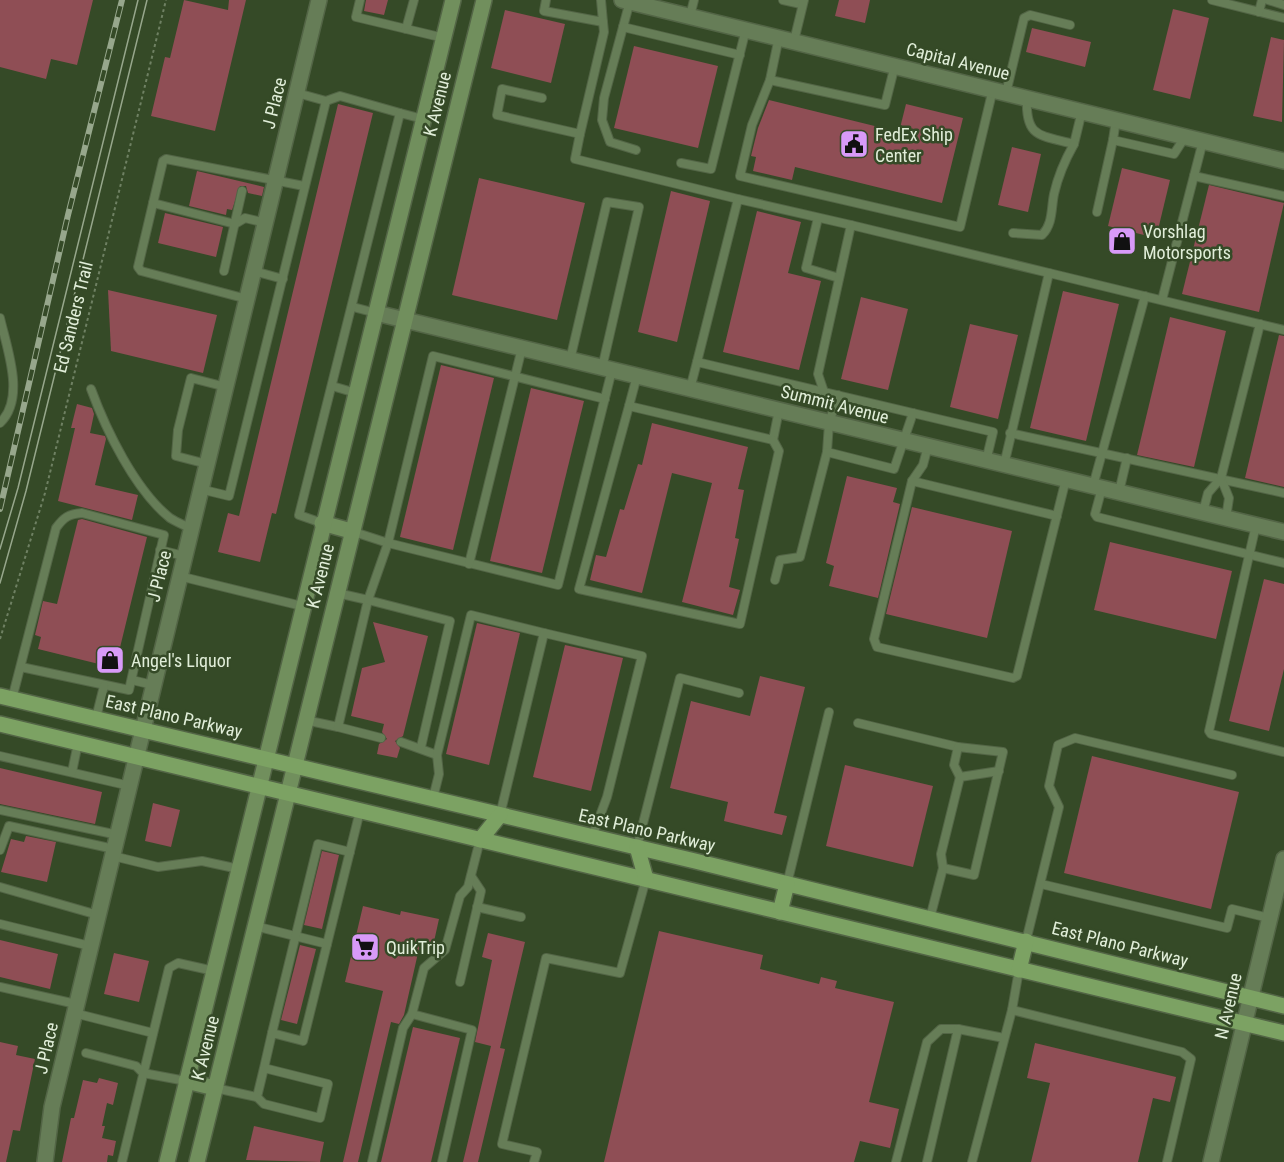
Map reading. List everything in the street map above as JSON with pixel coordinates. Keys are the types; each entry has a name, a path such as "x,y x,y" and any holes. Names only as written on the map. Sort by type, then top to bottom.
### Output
{"main road":[{"name":"K Avenue","path":"167,1162 322,523 453,0"},
{"name":"K Avenue","path":"197,1162 403,320 484,0"},
{"path":"322,523 351,531"},
{"name":"East Plano Parkway","path":"6,698 637,847 1284,1006"},
{"path":"0,724 1284,1033"},
{"path":"480,840 500,815"},
{"path":"637,847 646,879"},
{"path":"780,912 787,884"},
{"path":"1019,970 1026,941"},
{"path":"186,1081 215,1088"}],"street":[{"name":"J Place","path":"45,1162 52,1107 75,1009 319,0"},
{"name":"Capital Avenue","path":"627,1 1284,161"},
{"name":"Summit Avenue","path":"376,313 1284,532"},
{"name":"N Avenue","path":"1211,1162 1284,859"}],"lane":[{"path":"360,0 356,17 444,38"},
{"path":"406,29 414,0"},
{"path":"546,0 544,11 603,22"},
{"path":"601,0 604,32 574,159 1284,330"},
{"path":"690,16 694,0"},
{"path":"783,0 802,2 752,125 740,176 960,227 999,91 1024,18 1029,15 1070,25"},
{"path":"1212,0 1284,18"},
{"path":"1259,12 1262,0"},
{"path":"1268,0 1284,5"},
{"path":"627,1 624,27 604,98 602,120 610,142 636,150"},
{"path":"624,27 740,55"},
{"path":"681,163 711,169 746,29"},
{"path":"770,80 885,105 895,65"},
{"path":"542,98 502,89 497,115 580,134"},
{"path":"297,93 326,101 340,96 423,119"},
{"path":"1027,98 1027,123 1031,128 1039,135 1074,144"},
{"path":"200,489 229,496 326,101"},
{"path":"1013,233 1042,235 1049,228 1054,194 1064,162 1074,144 1082,111"},
{"path":"322,523 299,515 400,113"},
{"path":"1097,212 1116,120"},
{"path":"1113,140 1174,154 1185,137"},
{"path":"1162,300 1203,141"},
{"path":"247,299 141,271 138,267 163,161 166,159 245,179 304,186"},
{"path":"1194,176 1284,196"},
{"path":"224,271 242,191"},
{"path":"690,389 738,198"},
{"path":"351,531 388,543 558,585 604,399 607,369 639,207 607,202 570,360"},
{"path":"153,203 235,224 245,218 266,223"},
{"path":"818,218 806,268 839,278"},
{"path":"824,392 818,374 851,225"},
{"path":"254,271 283,279"},
{"path":"1004,465 1049,273"},
{"path":"1145,296 1103,452 1095,514 1097,517 1284,563"},
{"path":"353,306 376,313"},
{"path":"0,318 3,344 14,390 9,413 0,423"},
{"path":"1203,512 1208,493 1221,478 1260,324"},
{"path":"469,564 522,348"},
{"path":"338,727 368,600 388,543 433,356 604,399"},
{"path":"697,362 993,432 986,460"},
{"path":"638,376 579,589 740,624 779,451 773,440 779,410"},
{"path":"207,464 176,456 178,430 191,378 226,387"},
{"path":"332,386 356,393"},
{"path":"92,389 102,417 139,484 170,518 190,528"},
{"path":"775,580 780,560 800,558 826,452 829,423 837,395"},
{"path":"629,406 773,440"},
{"path":"826,452 894,469 913,413"},
{"path":"1010,434 1103,452 1284,493"},
{"path":"927,446 923,465 912,481 874,639 877,647 1013,678 1017,676 1066,479"},
{"path":"1119,492 1127,458"},
{"path":"1221,478 1229,498 1226,518"},
{"path":"912,481 1057,516"},
{"path":"6,698 21,667 56,528 63,518 71,514 82,513 164,534 129,690 21,667"},
{"path":"1256,525 1209,731 1211,734 1284,751"},
{"path":"160,550 184,556"},
{"path":"179,576 302,606"},
{"path":"336,593 450,621 421,747"},
{"path":"433,798 438,774 437,755 471,615 642,656 607,797 592,837"},
{"path":"500,815 544,633"},
{"path":"637,847 680,678 739,693"},
{"path":"132,680 153,685"},
{"path":"96,718 104,686"},
{"path":"787,884 829,712"},
{"path":"305,720 381,738"},
{"path":"858,723 958,747 1003,752 974,875 943,868"},
{"path":"1026,941 1059,807 1049,786 1059,745 1075,738 1232,775"},
{"path":"401,742 421,747 437,755"},
{"path":"72,772 78,743"},
{"path":"930,918 943,868 941,854 960,777 954,765 958,747"},
{"path":"0,756 130,786"},
{"path":"960,777 999,771"},
{"path":"0,810 115,847 158,867 202,861 239,869"},
{"path":"272,1033 303,1041 360,811"},
{"path":"0,850 9,826 115,847"},
{"path":"372,1162 403,1028 412,1014 424,968 445,950 459,896 468,887 480,840"},
{"path":"257,1098 318,844 350,852"},
{"path":"460,982 481,891 471,876"},
{"path":"534,1162 537,1152 502,1144 546,958 620,973 646,879"},
{"path":"1041,884 1227,928 1232,909 1269,918"},
{"path":"0,887 98,915"},
{"path":"477,907 521,917"},
{"path":"0,924 90,946"},
{"path":"255,926 327,944"},
{"path":"122,1162 170,968 178,963 214,971"},
{"path":"972,1162 1012,1010 1019,970"},
{"path":"0,987 153,1033"},
{"path":"1012,1010 1182,1052 1191,1059 1167,1162"},
{"path":"412,1014 472,1030 442,1162"},
{"path":"896,1162 927,1042 941,1029 958,1029 1004,1038"},
{"path":"927,1162 958,1029"},
{"path":"86,1053 136,1066 144,1073 186,1081"},
{"path":"215,1088 257,1098 264,1104 320,1118 328,1084 264,1068"}],"path":[{"name":"Ed Sanders Trail","path":"0,639 45,494 166,0"}],"building":[{"path":"0,0 93,0 77,65 51,59 46,79 0,67"},
{"path":"184,0 228,10 229,0 246,0 215,131 151,116 165,57 170,58"},
{"path":"366,0 388,0 384,15 364,11"},
{"path":"839,0 870,0 865,23 835,16"},
{"path":"1173,9 1209,18 1190,99 1153,90"},
{"path":"505,10 565,24 551,83 491,68"},
{"path":"1032,28 1091,42 1085,67 1026,52"},
{"path":"1271,37 1284,40 1282,122 1253,116"},
{"path":"634,46 718,66 698,148 614,128"},
{"name":"FedEx Ship Center","path":"769,100 899,132 906,104 963,118 942,203 795,167 792,180 753,171 756,157 751,156 758,128"},
{"path":"338,104 373,113 276,514 272,513 260,562 218,552 228,513 239,516"},
{"path":"1012,147 1041,154 1028,212 998,205"},
{"path":"1122,168 1170,180 1156,238 1108,226"},
{"path":"197,171 264,187 262,196 248,193 246,186 240,186 232,210 227,209 226,215 189,206"},
{"path":"479,178 585,203 557,320 452,295"},
{"path":"1209,185 1284,203 1259,312 1182,294"},
{"path":"671,191 710,201 677,342 638,332"},
{"path":"757,211 801,222 788,273 821,281 799,370 723,352"},
{"path":"165,213 223,227 216,257 158,243"},
{"path":"108,290 217,315 203,373 111,351"},
{"path":"1063,291 1119,304 1086,441 1030,428"},
{"path":"861,297 908,309 888,390 841,379"},
{"path":"1170,317 1226,331 1194,467 1137,455"},
{"path":"970,324 1018,335 998,419 950,407"},
{"path":"1279,335 1284,336 1284,487 1245,478"},
{"path":"441,365 494,378 453,550 400,537"},
{"path":"531,388 584,401 542,573 490,561"},
{"path":"77,404 92,408 94,414 90,433 105,436 106,439 95,485 138,495 132,520 58,501 75,428 71,428"},
{"path":"652,423 748,447 738,489 744,490 735,538 739,539 729,587 740,590 733,615 682,602 712,483 672,473 642,593 590,580 596,555 606,557 620,509 624,510 638,464 642,465"},
{"path":"847,476 897,488 893,502 900,504 878,598 829,586 834,566 826,563"},
{"path":"912,507 1012,531 987,638 886,614"},
{"path":"82,519 147,537 115,668 38,649 41,637 35,635 43,601 57,604 78,520"},
{"path":"1110,542 1232,571 1216,639 1094,610"},
{"path":"1264,579 1284,584 1284,669 1269,731 1229,721"},
{"path":"373,622 428,636 403,736 395,741 400,748 397,758 377,754 379,744 387,739 382,732 384,724 351,716 362,668 385,662"},
{"path":"477,623 520,633 489,765 446,754"},
{"path":"565,645 623,658 591,791 533,777"},
{"path":"760,676 805,687 774,813 787,816 782,835 724,821 728,802 670,788 691,701 750,716"},
{"path":"1092,756 1239,792 1211,909 1064,873"},
{"path":"845,765 933,786 913,867 826,846"},
{"path":"0,768 102,792 95,824 0,804"},
{"path":"153,803 180,810 171,847 145,841"},
{"path":"26,836 56,842 47,882 1,872 11,839 24,842"},
{"path":"322,851 339,855 322,929 304,925"},
{"path":"363,906 400,915 401,911 439,919 433,946 420,944 404,1015 399,1024 391,1022 358,1162 343,1162 383,991 345,982"},
{"path":"659,931 763,955 760,969 819,984 821,977 837,981 835,988 894,1002 869,1102 899,1109 890,1148 860,1141 854,1162 604,1162"},
{"path":"488,933 525,942 500,1048 505,1049 478,1162 463,1162 491,1046 475,1042 492,960 482,957"},
{"path":"0,940 58,954 50,989 0,977"},
{"path":"300,945 316,949 297,1024 281,1020"},
{"path":"114,953 149,961 139,1002 104,994"},
{"path":"413,1027 460,1038 431,1162 381,1162"},
{"path":"0,1042 18,1046 16,1055 35,1059 20,1131 13,1130 6,1162 0,1162"},
{"path":"1035,1043 1176,1077 1170,1102 1153,1098 1138,1162 1031,1162 1050,1083 1027,1078"},
{"path":"99,1078 118,1083 113,1105 107,1103 102,1126 105,1126 102,1138 116,1141 113,1156 108,1155 107,1162 62,1162 71,1118 74,1118 83,1080 97,1083"},
{"path":"254,1126 324,1142 320,1162 246,1160"}],"tram line":[{"path":"0,549 18,488 138,0"},
{"path":"0,583 26,491 147,0"}],"railway":[{"path":"0,509 68,215 122,0"}],"place":[{"name":"FedEx Ship Center","path":"854,144"},
{"name":"Vorshlag Motorsports","path":"1122,241"},
{"name":"Angel's Liquor","path":"110,660"},
{"name":"QuikTrip","path":"365,947"}]}
